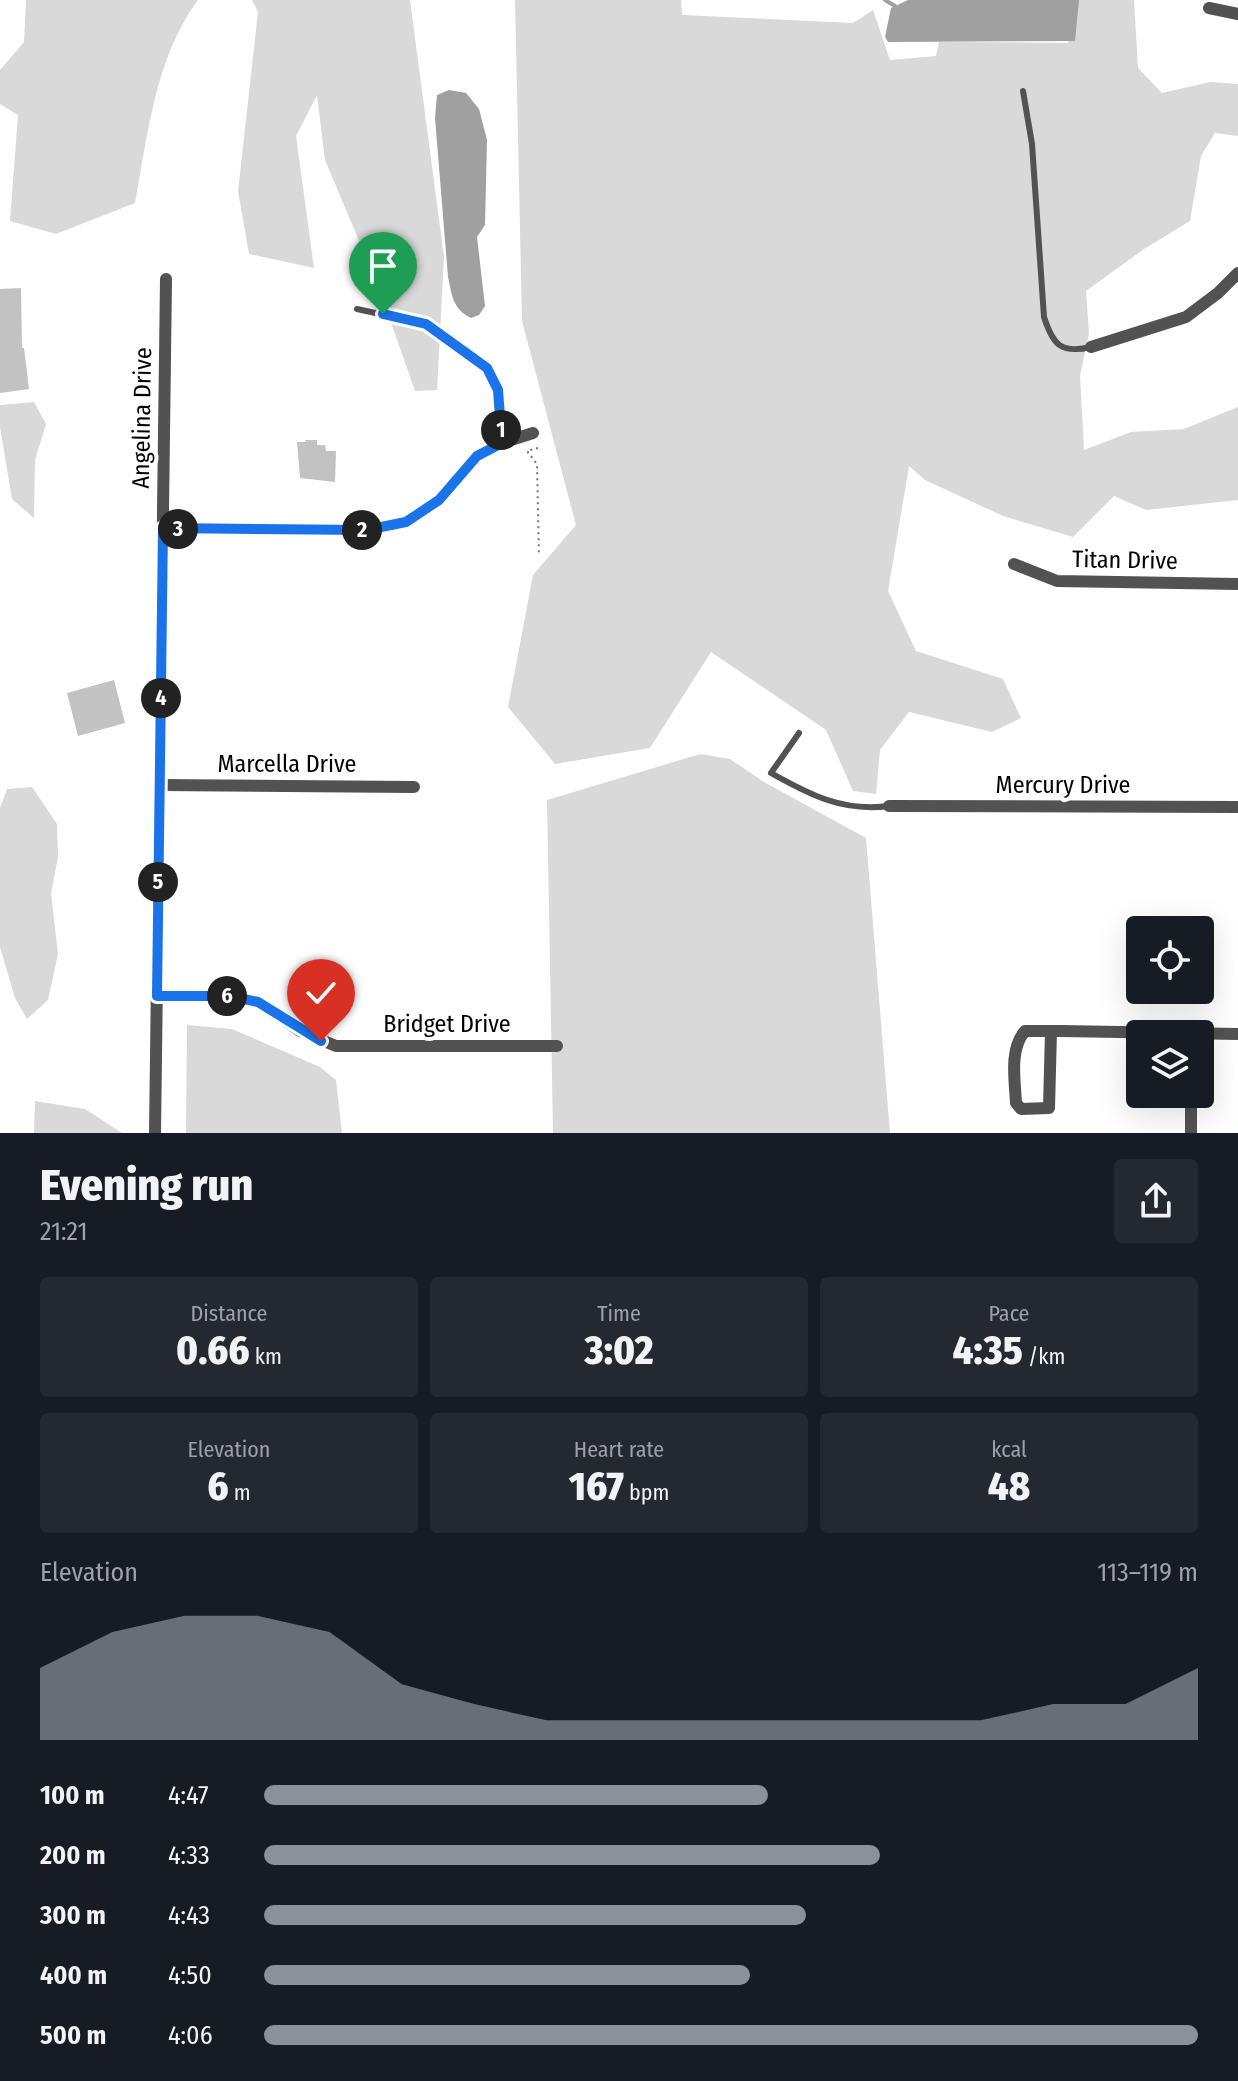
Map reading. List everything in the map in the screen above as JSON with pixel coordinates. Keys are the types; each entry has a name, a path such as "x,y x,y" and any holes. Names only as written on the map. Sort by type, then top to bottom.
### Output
{"street":[{"path":"1209,8 1238,14"},
{"path":"1091,347 1186,317 1238,273"},
{"name":"Angelina Drive","path":"155,1133 166,279"},
{"path":"163,528 366,530 406,522 439,500 477,456 502,443 533,433"},
{"name":"Titan Drive","path":"1014,564 1057,581 1238,584"},
{"name":"Marcella Drive","path":"159,785 414,787"},
{"name":"Mercury Drive","path":"889,806 1238,807"},
{"name":"Bridget Drive","path":"157,996 230,996 258,1002 300,1031 336,1046 557,1046"},
{"path":"1051,1031 1049,1108 1021,1109 1016,1103 1015,1059 1018,1039 1025,1031 1051,1031 1126,1033"},
{"path":"1214,1034 1238,1034"},
{"path":"1191,1108 1191,1133"}],"lane":[{"path":"1023,91 1032,144 1044,317 1051,338 1063,348 1078,350 1091,347"},
{"path":"357,309 426,324 487,368 498,390 502,443"},
{"path":"799,733 771,773 813,796 864,809 889,806"}],"path":[{"path":"538,448 527,451 537,464 539,556"}],"shaded area":[{"path":"26,0 198,0 172,46 155,97 135,203 56,234 10,221 18,115 0,104 0,70 24,42"},
{"path":"252,0 410,0 444,257 437,390 415,391 379,288 325,160 317,95 296,136 314,268 249,254 238,191 258,12"},
{"path":"515,0 681,0 682,15 853,23 873,10 890,60 936,56 939,42 1068,43 1079,0 1134,0 1138,68 1162,93 1210,82 1238,84 1238,136 1215,133 1201,156 1190,221 1144,249 1086,291 1089,334 1080,375 1084,450 1131,432 1184,429 1238,407 1238,500 1146,510 1114,496 1073,537 1003,516 925,480 909,466 888,591 916,651 1003,679 1021,718 992,732 909,712 880,750 876,794 853,791 826,730 711,652 650,748 555,764 508,707 533,575 576,525 522,321"},
{"path":"908,0 1079,0 1075,41 888,42 885,37 891,8"},
{"path":"449,90 466,93 479,109 487,140 485,225 477,237 485,306 479,315 471,318 457,306 448,277 435,118 437,95"},
{"path":"34,402 46,424 35,460 34,518 12,499 0,427 0,405"},
{"path":"700,754 730,759 764,782 866,838 890,1133 553,1133 547,800"},
{"path":"32,787 57,824 58,857 51,893 58,954 48,1000 27,1019 15,998 0,947 0,808 7,789"},
{"path":"187,1025 232,1029 320,1067 336,1080 342,1133 186,1133"},
{"path":"35,1101 85,1109 122,1133 34,1133"}],"building":[{"path":"21,288 22,348 29,389 0,393 0,289"},
{"path":"317,440 317,445 325,445 326,451 336,451 335,482 300,478 297,442"},
{"path":"114,680 125,723 78,736 67,693"}],"waterway":[{"path":"885,0 895,6"}],"route":[{"path":"321,1041 300,1031 258,1002 230,996 157,996 163,528 366,530 406,522 439,500 477,456 502,443 498,390 487,368 426,324 383,314"}]}
